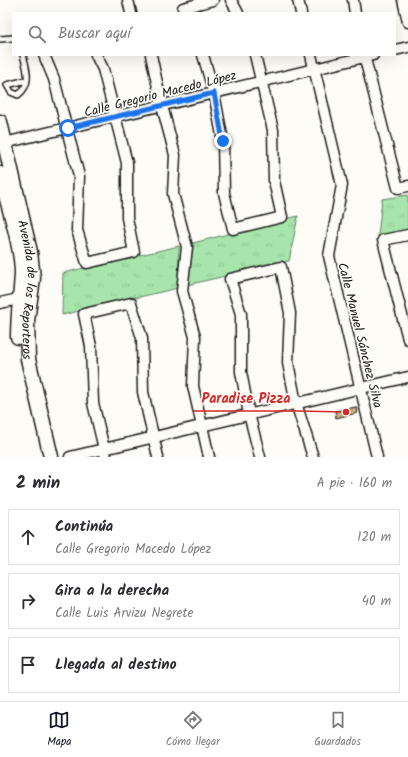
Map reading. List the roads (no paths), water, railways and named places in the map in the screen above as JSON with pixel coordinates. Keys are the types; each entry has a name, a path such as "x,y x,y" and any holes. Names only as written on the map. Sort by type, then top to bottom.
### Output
{"street":[{"path":"128,0 131,12"},
{"path":"184,10 213,0"},
{"path":"231,0 237,12"},
{"path":"298,0 301,12"},
{"path":"353,0 355,12"},
{"path":"403,0 408,22"},
{"path":"396,50 408,47"},
{"path":"44,56 54,79 68,128 78,176 77,230 87,263 134,252 127,218 127,164 103,69 96,56"},
{"path":"151,56 175,155 173,194 186,247 182,291 195,337 193,386 209,457"},
{"path":"203,56 214,93 223,141 224,193 233,229 282,217 274,181 273,130 263,82 255,56"},
{"name":"Calle Manuel Sánchez Silva","path":"311,56 342,185 329,256 377,457"},
{"path":"367,56 398,188 408,186"},
{"name":"Calle Gregorio Macedo López","path":"3,144 367,56"},
{"name":"Avenida de los Reporteros","path":"0,122 3,144 30,252 33,278 27,321 28,359 51,457"},
{"name":"Avenida de los Reporteros","path":"0,174 19,249 22,272 19,299 19,360 41,457"},
{"path":"408,235 383,240 408,339"},
{"path":"260,457 249,414 242,372 241,314 230,279 281,267 290,313 288,363 296,403 313,457"},
{"path":"0,303 19,299"},
{"path":"105,453 92,404 91,346 84,314 131,303 142,338 143,392 158,457"},
{"path":"70,457 105,453 154,437 408,377"}],"lane":[{"path":"0,39 12,38"},
{"path":"23,56 28,72 27,80"}],"place":[{"name":"Paradise Pizza","path":"346,412"}]}
